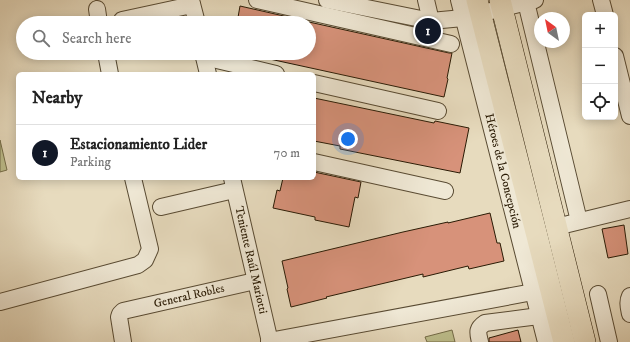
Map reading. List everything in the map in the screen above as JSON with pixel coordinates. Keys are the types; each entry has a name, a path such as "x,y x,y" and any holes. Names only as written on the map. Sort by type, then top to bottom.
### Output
{"main road":[{"path":"501,4 585,342"},
{"name":"Héroes de la Concepción","path":"474,10 564,342"}],"street":[{"path":"257,0 451,44"},
{"path":"327,0 380,5 432,21 501,4 530,1 579,221"},
{"path":"426,0 432,21"},
{"name":"Héroes de la Concepción","path":"459,0 474,10 533,292 546,342"},
{"path":"601,0 604,12"},
{"path":"138,16 192,2 195,16"},
{"path":"107,60 110,72"},
{"path":"205,60 208,72"},
{"path":"223,60 268,72"},
{"path":"618,68 630,116"},
{"path":"316,83 438,111"},
{"path":"316,162 445,192"},
{"path":"0,302 138,265 146,260 150,249 133,180"},
{"path":"161,207 233,184"},
{"name":"Teniente Raúl Mariotti","path":"233,184 269,341"},
{"path":"556,227 630,209"},
{"name":"General Robles","path":"123,342 119,317 123,312 255,281"},
{"path":"269,341 533,292"},
{"path":"598,294 609,342"},
{"path":"630,296 628,306 630,314"},
{"path":"480,342 478,332 480,327 485,323 539,316"}],"green space":[{"path":"0,140 7,170 0,172"},
{"path":"452,330 455,342 427,342 425,337"}],"building":[{"path":"240,6 284,16 238,16"},
{"path":"316,24 452,53 444,97 274,60 316,60"},
{"path":"316,98 434,123 435,121 469,128 460,173 340,149 340,146 316,141"},
{"path":"316,172 361,182 358,198 355,197 349,227 315,220 315,217 273,208 277,190 280,191 283,180 316,180"},
{"path":"490,213 497,243 500,243 504,261 469,269 468,266 423,277 423,274 326,297 327,298 291,307 282,261"},
{"path":"624,225 628,254 608,258 602,229"},
{"path":"518,330 521,342 489,342 489,338"}],"place":[{"name":"Estacionamiento Lider","path":"428,31"}]}
